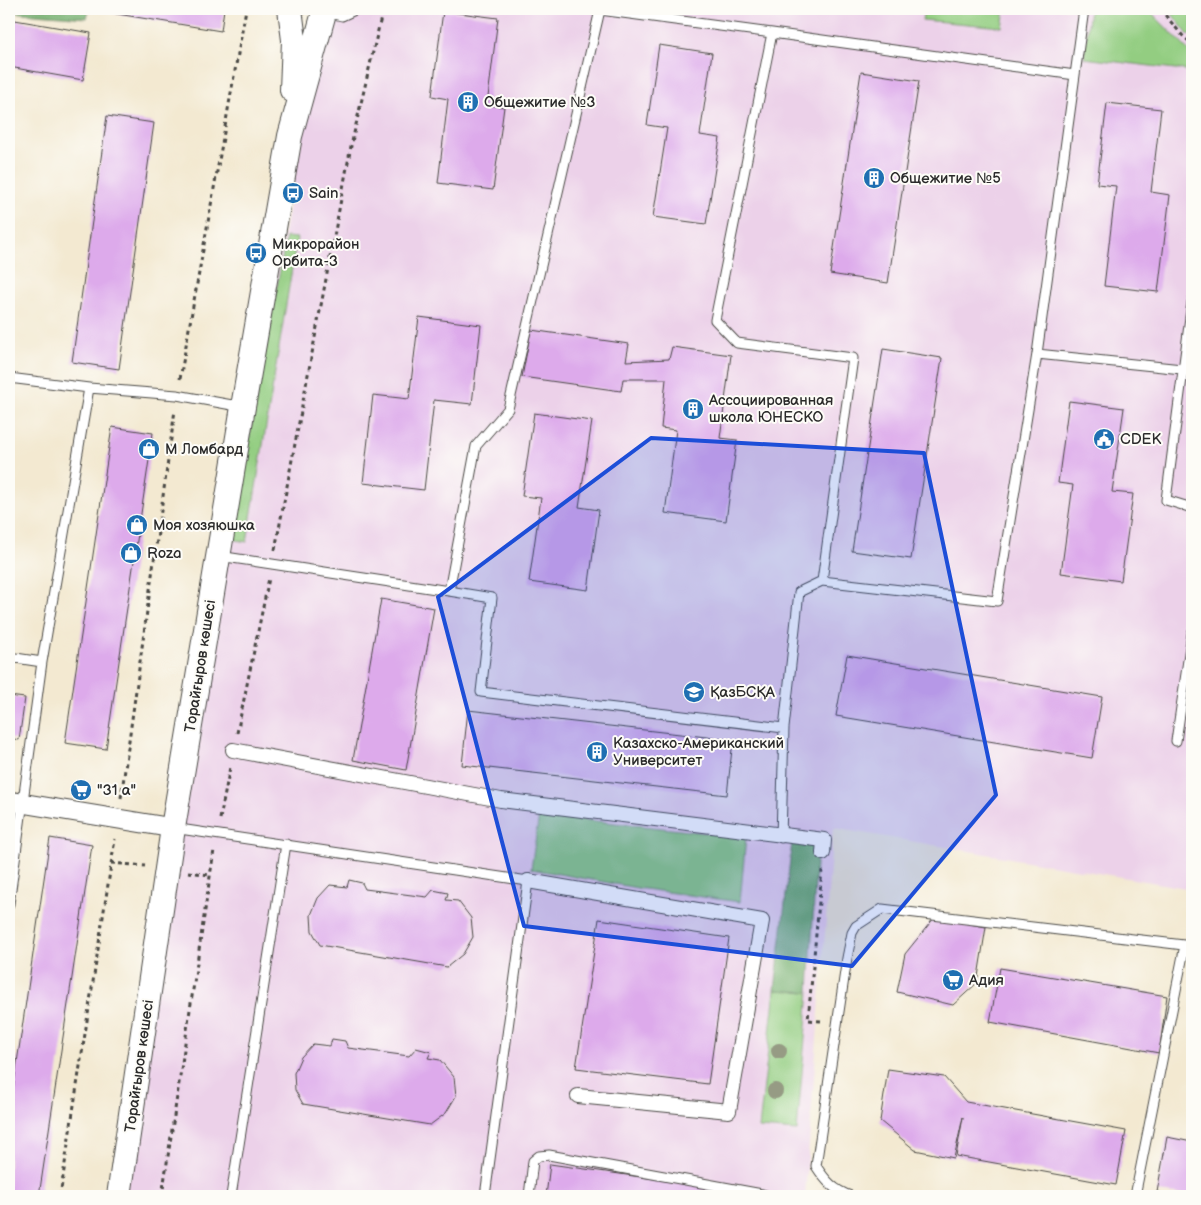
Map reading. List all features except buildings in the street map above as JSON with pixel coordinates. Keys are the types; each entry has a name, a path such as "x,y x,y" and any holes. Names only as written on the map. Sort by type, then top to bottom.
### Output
{"street":[{"path":"290,9 294,40 290,136"},
{"path":"290,136 324,10"},
{"name":"Торайғыров көшесі","path":"119,1196 173,828 290,136"},
{"path":"233,750 501,800 781,838 824,840 823,853"},
{"path":"15,802 173,828"},
{"path":"528,881 762,921 730,1111 578,1096"}],"lane":[{"path":"324,10 342,16 357,9"},
{"path":"582,9 1075,75"},
{"path":"781,838 784,728 799,592 822,582 997,601 1037,354 1084,9"},
{"path":"449,591 476,446 508,409 600,10"},
{"path":"772,33 715,320 737,343 853,358 822,582"},
{"path":"1192,302 1166,500 1192,508"},
{"path":"1037,354 1182,369"},
{"path":"9,378 89,388 177,395 244,407"},
{"path":"9,904 15,802 42,662 89,388"},
{"path":"218,556 492,598 481,692 784,728"},
{"path":"1176,741 1192,633"},
{"path":"9,657 42,662"},
{"path":"173,828 528,881 485,1196"},
{"path":"231,1196 286,844"},
{"path":"851,1196 842,1194 826,1182 816,1166 852,933 856,926 882,909 1189,946 1135,1196"},
{"path":"529,1196 533,1161 539,1156 550,1155 770,1196"}],"path":[{"path":"60,1196 118,818 177,395 246,9"},
{"path":"162,1196 217,835 272,564 351,146 383,9"},
{"path":"1160,9 1192,42"},
{"path":"823,853 808,1020 837,1023"},
{"path":"111,863 167,869"}],"highlighted area":[{"path":"651,438 924,453 996,795 852,966 524,926 438,597"}],"shaded area":[{"name":"ҚазБСҚА","path":"325,9 1192,9 1192,889 833,828 805,1196 119,1196 167,869"}],"green space":[{"path":"9,9 90,9 87,18 9,12"},
{"path":"924,9 1005,9 1002,27 922,20"},
{"path":"1090,9 1148,9 1192,54 1192,71 1084,58"},
{"path":"1168,9 1192,9 1192,33 1189,36"},
{"path":"286,237 297,238 247,542 231,539"},
{"path":"539,815 746,837 740,902 637,888 531,869"},
{"path":"792,842 817,846 809,992 775,990"},
{"path":"775,990 809,992 797,1131 759,1128"}],"place":[{"name":"Общежитие №3","path":"468,102"},
{"name":"Общежитие №5","path":"874,178"},
{"name":"Sain","path":"293,193"},
{"name":"Микрорайон Орбита-3","path":"256,253"},
{"name":"Ассоциированная школа ЮНЕСКО","path":"693,409"},
{"name":"CDEK","path":"1104,439"},
{"name":"М Ломбард","path":"149,449"},
{"name":"Моя хозяюшка","path":"137,525"},
{"name":"Roza","path":"131,553"},
{"name":"ҚазБСҚА","path":"694,692"},
{"name":"Казахско-Американский Университет","path":"597,752"},
{"name":"\"31 а\"","path":"81,790"},
{"name":"Адия","path":"953,980"}]}
